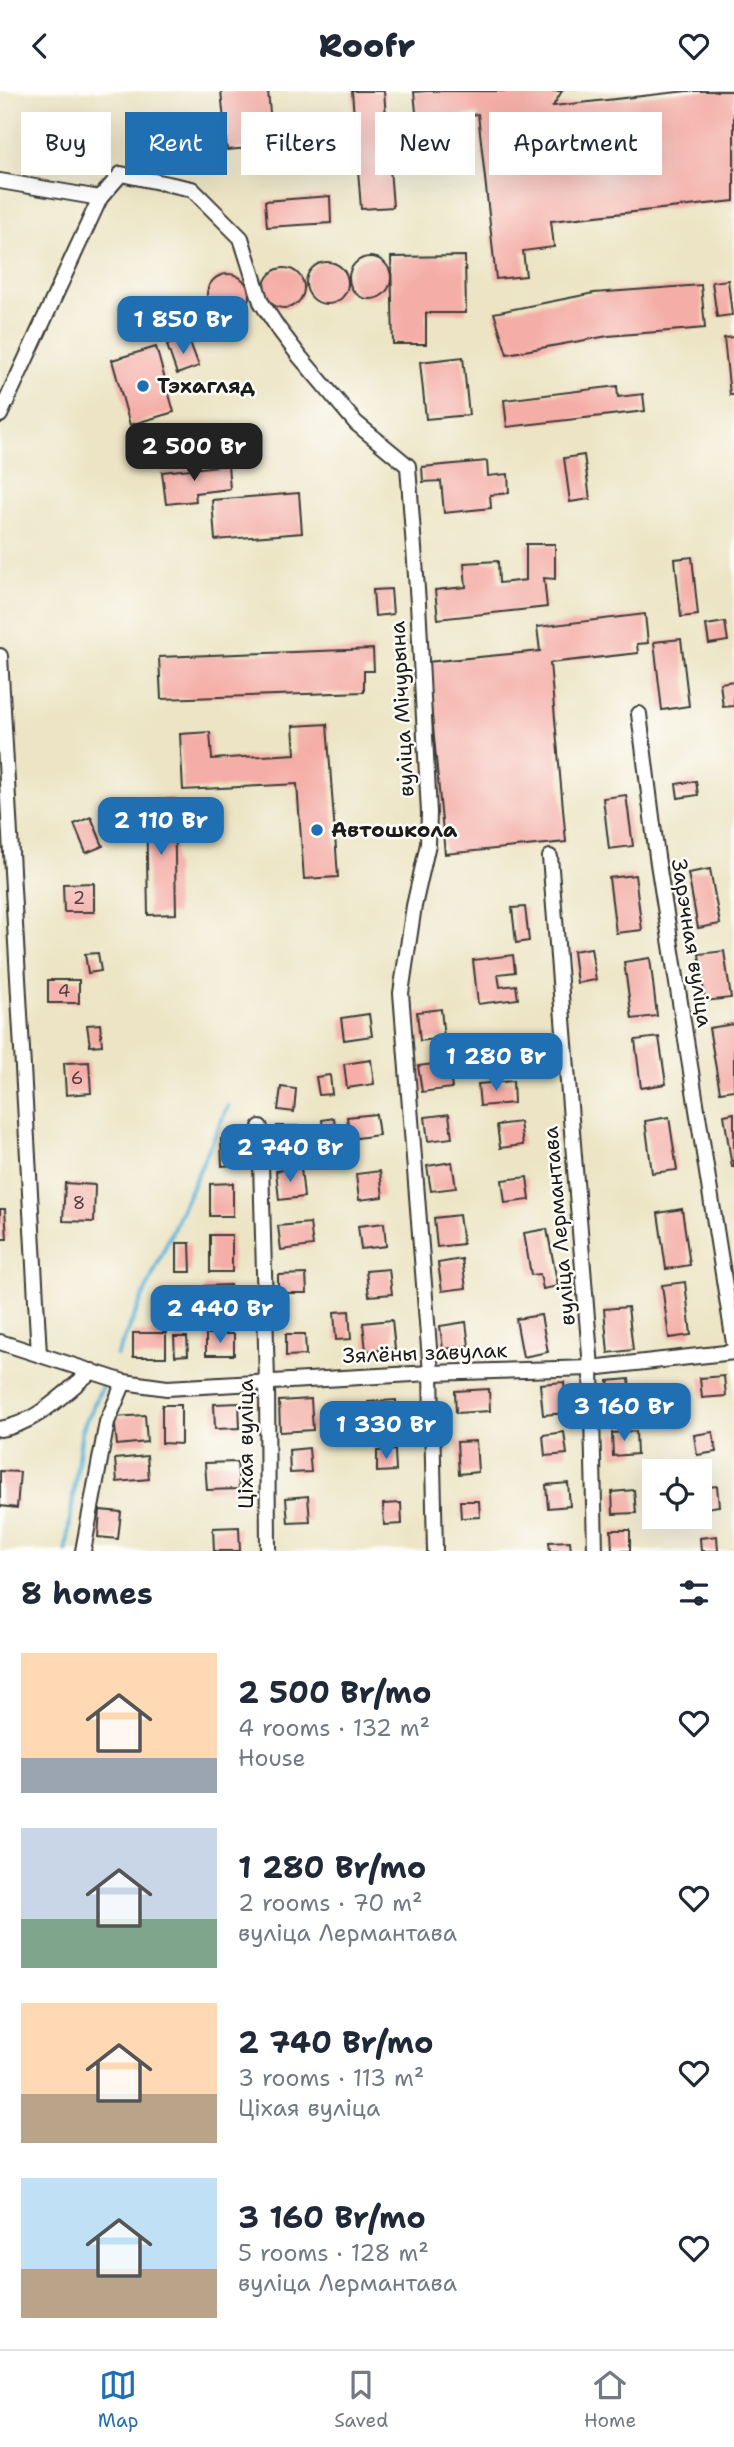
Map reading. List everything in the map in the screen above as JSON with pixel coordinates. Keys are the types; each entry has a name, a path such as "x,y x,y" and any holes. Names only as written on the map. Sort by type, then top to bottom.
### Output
{"street":[{"name":"вуліца Мічурына","path":"100,198 121,174 192,189 241,238 261,302 300,357 356,423 408,465 429,813 428,844 414,906 401,993 431,1373 435,1551"},
{"path":"0,181 100,198 0,415"},
{"path":"0,656 39,1354"},
{"name":"Зарэчная вуліца","path":"639,714 657,857 734,1343"},
{"name":"вуліца Лермантава","path":"550,857 591,1368 595,1551"},
{"name":"Ціхая вуліца","path":"260,1126 267,1381 268,1551"},
{"name":"Зялёны завулак","path":"0,1342 124,1382 167,1388 431,1373 591,1368 734,1352"},
{"path":"0,1429 14,1427 32,1418 92,1371"},
{"path":"83,1551 107,1422 124,1382"}],"building":[{"path":"221,91 268,91 270,112 241,112 241,149 227,150 227,112 223,112"},
{"path":"352,91 384,91 386,112 375,112 375,175 391,175 393,207 361,209 358,175 361,175 361,112 354,112"},
{"path":"562,91 553,106 687,91 734,91 734,201 551,221 554,247 523,251 526,276 496,279 478,114 416,112 414,92"},
{"path":"330,196 331,223 267,227 265,201"},
{"path":"465,256 466,313 426,313 426,344 393,344 391,257"},
{"path":"370,257 385,263 391,278 385,293 370,299 355,293 349,278 355,263"},
{"path":"327,262 342,268 348,283 342,298 327,304 312,298 306,283 312,268"},
{"path":"284,268 292,269 298,274 303,280 303,296 298,302 292,307 284,308 276,307 270,302 265,296 264,288 265,280 270,274 276,269"},
{"path":"228,274 243,280 249,295 243,310 228,316 213,310 207,295 213,280"},
{"path":"728,280 732,315 717,317 712,282"},
{"path":"701,285 705,328 608,336 507,354 494,313 594,293"},
{"path":"188,337 199,366 177,374 167,345"},
{"path":"734,337 734,395 730,395 724,338"},
{"name":"Тэхагляд","path":"156,347 174,412 130,425 112,360"},
{"path":"463,357 469,415 426,419 420,362"},
{"path":"617,386 618,397 643,394 645,411 507,427 504,400"},
{"path":"584,455 590,499 570,502 564,458"},
{"path":"487,461 488,476 508,474 509,493 490,495 491,508 444,513 441,481 423,482 422,467"},
{"path":"228,465 230,489 195,493 196,501 166,504 162,472"},
{"path":"299,493 302,533 215,540 212,500"},
{"path":"526,544 555,544 555,579 544,578 547,607 438,619 435,590 466,587 464,563 498,561 499,583 526,580"},
{"path":"692,557 698,615 681,617 675,559"},
{"path":"391,589 393,614 375,616 373,590"},
{"path":"645,614 648,643 637,644 638,653 550,663 566,842 445,854 427,662 540,651 537,627"},
{"path":"725,622 728,641 709,644 706,625"},
{"path":"681,639 689,706 662,710 654,642"},
{"path":"373,649 374,671 364,671 364,692 161,699 159,657"},
{"path":"734,681 734,706 723,707 720,683"},
{"path":"327,724 338,877 304,879 297,784 183,790 180,734 210,732 212,759 295,754 293,726"},
{"path":"696,781 698,795 678,798 676,784"},
{"path":"626,795 633,846 609,849 603,798"},
{"path":"174,799 176,914 148,915 146,800"},
{"path":"91,817 103,846 86,853 74,824"},
{"path":"710,869 720,924 698,928 688,873"},
{"path":"635,875 642,930 616,933 609,878"},
{"path":"94,883 94,912 64,912 63,884"},
{"path":"525,907 529,941 516,943 512,908"},
{"path":"591,948 596,980 577,983 573,951"},
{"path":"724,951 731,998 705,1001 699,954"},
{"path":"98,953 101,971 88,973 85,954"},
{"path":"513,955 515,972 498,974 500,987 516,985 518,999 478,1004 473,960"},
{"path":"650,958 657,1016 632,1019 624,962"},
{"path":"48,980 79,980 79,1003 48,1003"},
{"path":"441,1009 444,1038 420,1041 417,1012"},
{"path":"369,1014 372,1036 344,1040 341,1018"},
{"path":"100,1024 102,1045 90,1046 87,1025"},
{"path":"734,1024 734,1090 720,1092 709,1028"},
{"path":"659,1037 666,1084 641,1088 635,1040"},
{"path":"509,1040 513,1065 489,1068 485,1043"},
{"path":"371,1060 374,1084 347,1088 344,1064"},
{"path":"89,1062 91,1093 66,1095 64,1063"},
{"path":"448,1062 452,1088 422,1092 418,1066"},
{"path":"330,1075 332,1094 319,1095 316,1077"},
{"path":"513,1081 514,1103 480,1106 478,1084"},
{"path":"281,1087 296,1089 294,1112 278,1110"},
{"path":"734,1113 734,1167 732,1167 724,1115"},
{"path":"376,1114 379,1135 350,1139 347,1117"},
{"path":"449,1114 452,1138 428,1141 425,1117"},
{"path":"669,1117 677,1170 652,1173 645,1121"},
{"path":"334,1118 338,1149 326,1151 322,1120"},
{"path":"520,1122 523,1145 500,1148 497,1125"},
{"path":"277,1126 299,1126 299,1153 277,1153"},
{"path":"233,1138 234,1165 222,1166 221,1139"},
{"path":"452,1162 456,1188 431,1191 427,1166"},
{"path":"301,1168 304,1197 279,1200 276,1171"},
{"path":"380,1171 383,1197 359,1200 356,1174"},
{"path":"527,1177 530,1200 505,1203 502,1180"},
{"path":"65,1183 95,1185 94,1222 63,1221"},
{"path":"233,1183 233,1216 210,1216 210,1184"},
{"path":"0,1209 5,1209 7,1239 0,1239"},
{"path":"682,1209 690,1265 666,1269 658,1213"},
{"path":"459,1215 463,1244 437,1247 434,1218"},
{"path":"310,1223 313,1246 281,1250 278,1226"},
{"path":"384,1223 386,1246 361,1249 358,1226"},
{"path":"547,1229 558,1286 543,1289 540,1274 531,1275 524,1233"},
{"path":"210,1235 232,1235 232,1272 210,1272"},
{"path":"177,1243 190,1243 191,1272 177,1272"},
{"path":"462,1259 466,1288 442,1291 438,1263"},
{"path":"389,1269 392,1294 369,1296 366,1271"},
{"path":"306,1274 307,1293 278,1293 278,1275"},
{"path":"685,1282 691,1335 669,1338 662,1285"},
{"path":"230,1285 231,1308 205,1309 204,1286"},
{"path":"628,1307 633,1350 608,1353 604,1309"},
{"path":"349,1311 351,1339 336,1340 334,1312"},
{"path":"541,1315 548,1352 523,1357 516,1319"},
{"path":"392,1320 395,1349 366,1351 363,1323"},
{"path":"466,1322 469,1346 443,1349 440,1326"},
{"path":"133,1333 166,1333 166,1357 133,1357"},
{"path":"206,1334 234,1334 234,1355 206,1355"},
{"path":"286,1334 305,1334 306,1355 286,1356"},
{"path":"174,1337 187,1337 188,1355 175,1356"},
{"path":"724,1376 726,1396 702,1398 700,1378"},
{"path":"629,1379 631,1401 611,1403 608,1381"},
{"path":"564,1382 567,1413 543,1415 540,1384"},
{"path":"489,1389 490,1411 456,1413 455,1391"},
{"path":"311,1399 313,1430 280,1432 279,1401"},
{"path":"396,1400 397,1418 369,1419 368,1402"},
{"path":"239,1403 240,1428 215,1429 214,1404"},
{"path":"162,1405 181,1405 181,1444 162,1443"},
{"path":"145,1415 147,1442 117,1445 114,1417"},
{"path":"636,1431 637,1454 613,1456 612,1433"},
{"path":"564,1432 567,1454 545,1456 543,1435"},
{"path":"713,1432 716,1452 697,1455 694,1435"},
{"path":"476,1441 478,1472 459,1474 457,1442"},
{"path":"309,1448 311,1472 290,1473 289,1450"},
{"path":"395,1450 396,1471 377,1472 377,1451"},
{"path":"147,1456 149,1479 117,1482 115,1459"},
{"path":"237,1462 239,1489 207,1490 205,1463"},
{"path":"0,1471 20,1472 17,1508 0,1506"},
{"path":"568,1483 570,1506 548,1508 546,1485"},
{"path":"717,1486 719,1506 712,1507 712,1487"},
{"path":"634,1490 636,1513 613,1514 612,1492"},
{"path":"308,1496 310,1522 288,1523 286,1498"},
{"path":"460,1501 479,1501 480,1517 461,1518"},
{"path":"401,1503 402,1524 384,1525 383,1504"},
{"path":"100,1510 121,1512 118,1539 98,1537"},
{"path":"239,1527 240,1551 214,1551 213,1528"},
{"path":"611,1530 630,1530 630,1551 612,1551"},
{"path":"717,1536 718,1551 701,1551 700,1538"},
{"path":"570,1541 571,1551 550,1551 549,1542"}],"waterway":[{"path":"117,1355 228,1106"},
{"path":"66,1551 82,1430 103,1385"}],"place":[{"name":"Тэхагляд","path":"143,386"},
{"name":"Автошкола","path":"317,830"}]}
